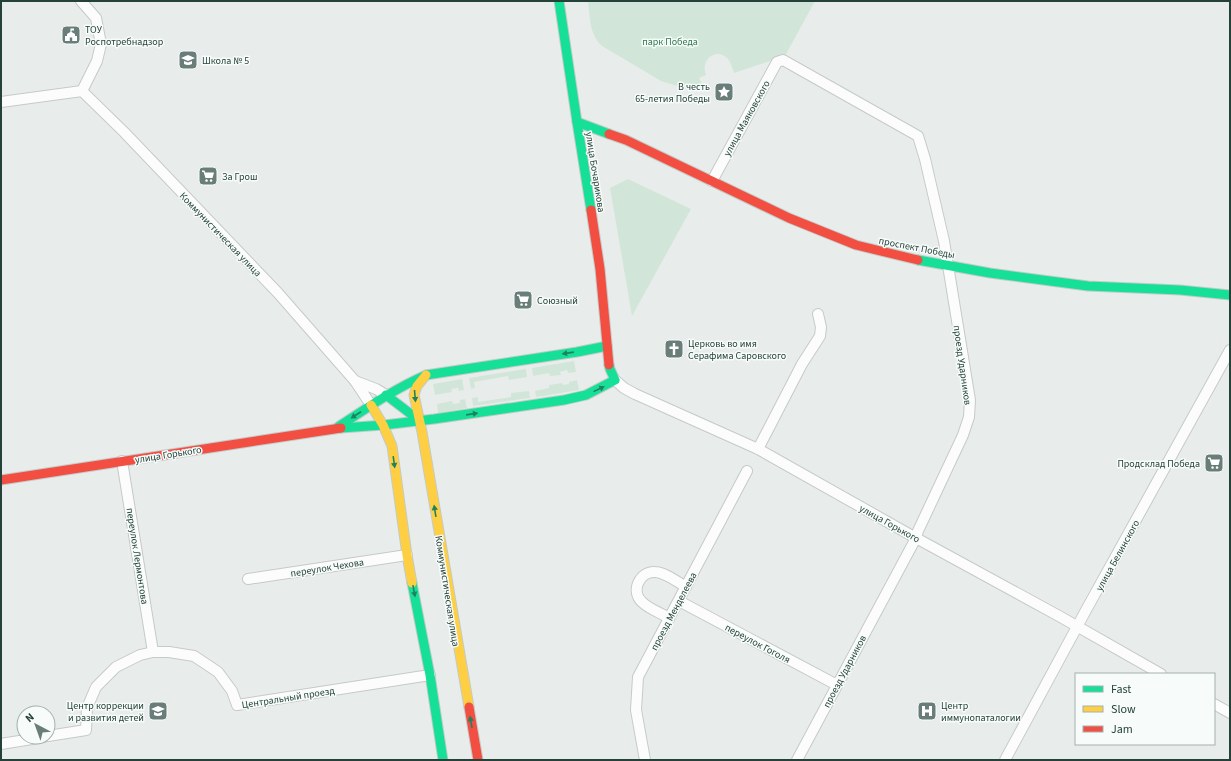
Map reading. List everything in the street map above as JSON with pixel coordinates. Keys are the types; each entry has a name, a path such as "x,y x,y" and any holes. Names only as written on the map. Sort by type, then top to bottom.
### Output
{"main road":[{"name":"улица Бочарикова","path":"559,1 600,269 610,369 615,380"},
{"name":"проспект Победы","path":"577,122 626,140 789,218 856,245 906,258 997,274 1088,286 1172,290 1230,295"},
{"path":"334,428 405,384 426,375 607,346"},
{"name":"Коммунистическая улица","path":"426,375 414,390 414,395 420,421 478,760"},
{"name":"улица Горького","path":"1,480 334,428 420,421 564,400 586,395 615,380"},
{"path":"386,395 420,421"},
{"path":"371,405 384,425 392,446 407,554 430,675 443,760"}],"street":[{"path":"1,102 82,91 97,61 101,44 96,18 81,1"},
{"name":"улица Маяковского","path":"712,181 777,62 783,60"},
{"name":"проезд Ударников","path":"783,60 918,136 925,159 948,265 970,400 969,417 963,435 916,538 797,760"},
{"name":"Коммунистическая улица","path":"82,91 124,132 272,288 355,381 371,405"},
{"path":"758,449 802,364 820,336 821,327 818,314"},
{"name":"улица Белинского","path":"1005,760 1077,626 1230,350"},
{"name":"улица Горького","path":"615,380 624,388 635,394 758,449 1159,673"},
{"path":"355,381 376,389 386,395"},
{"name":"переулок Лермонтова","path":"122,461 153,652"},
{"name":"проезд Менделеева","path":"645,760 636,710 638,677 747,471"},
{"name":"переулок Чехова","path":"248,579 407,554"},
{"path":"669,618 642,603 637,593 639,581 648,573 660,572 686,587"},
{"name":"переулок Гоголя","path":"679,601 837,685"},
{"name":"Центральный проезд","path":"56,735 86,730 87,708 96,687 116,667 153,652 169,652 194,656 218,672 232,691 237,705 430,675"},
{"path":"1215,705 1230,713"},
{"path":"1,744 16,742"}],"green space":[{"name":"парк Победa","path":"588,1 815,1 785,56 734,73 727,58 718,54 714,55 710,57 705,65 706,75 699,78 703,86 691,90 661,81 602,46 592,31"},
{"path":"628,179 691,209 632,316 610,188"},
{"path":"574,361 576,372 568,373 567,370 560,372 561,375 550,376 549,373 533,376 532,368"},
{"path":"526,369 527,377 509,380 508,376 474,382 475,388 471,389 469,378"},
{"path":"462,379 464,390 459,391 458,388 451,389 452,392 435,395 433,384"},
{"path":"577,380 579,390 536,397 535,391 549,388 549,385 562,383 563,385 569,384 569,382"},
{"path":"529,391 530,398 473,406 472,398 478,397 478,402 511,397 511,393"},
{"path":"465,399 467,408 438,413 437,404 452,401 453,404 460,403 460,400"}],"traffic: fast":[{"path":"559,1 577,122 609,134"},
{"path":"577,122 591,210"},
{"path":"918,260 990,273 1088,286 1180,290 1230,295"},
{"path":"338,427 370,406 414,380 426,375 607,346"},
{"path":"341,428 434,419 564,400 586,395 615,380 609,365"},
{"path":"386,395 420,421"},
{"path":"412,583 430,675 443,760"}],"traffic: slow":[{"path":"426,375 417,386 414,395 422,432 469,707"},
{"path":"371,405 383,425 392,446 412,583"}],"traffic: jam":[{"path":"609,134 626,140 789,218 856,245 918,260"},
{"path":"591,210 600,269 609,365"},
{"path":"1,480 341,428"},
{"path":"469,707 478,760"}],"place":[{"name":"ТОУ Роспотребнадзор","path":"71,35"},
{"name":"Школа № 5","path":"188,60"},
{"name":"В честь 65-летия Победы","path":"724,92"},
{"name":"За Грош","path":"208,176"},
{"name":"Союзный","path":"523,300"},
{"name":"Церковь во имя Серафима Саровского","path":"674,349"},
{"name":"Продсклад Победа","path":"1214,463"},
{"name":"Центр коррекции и развития детей","path":"158,711"},
{"name":"Центр иммунопаталогии","path":"927,711"}]}
